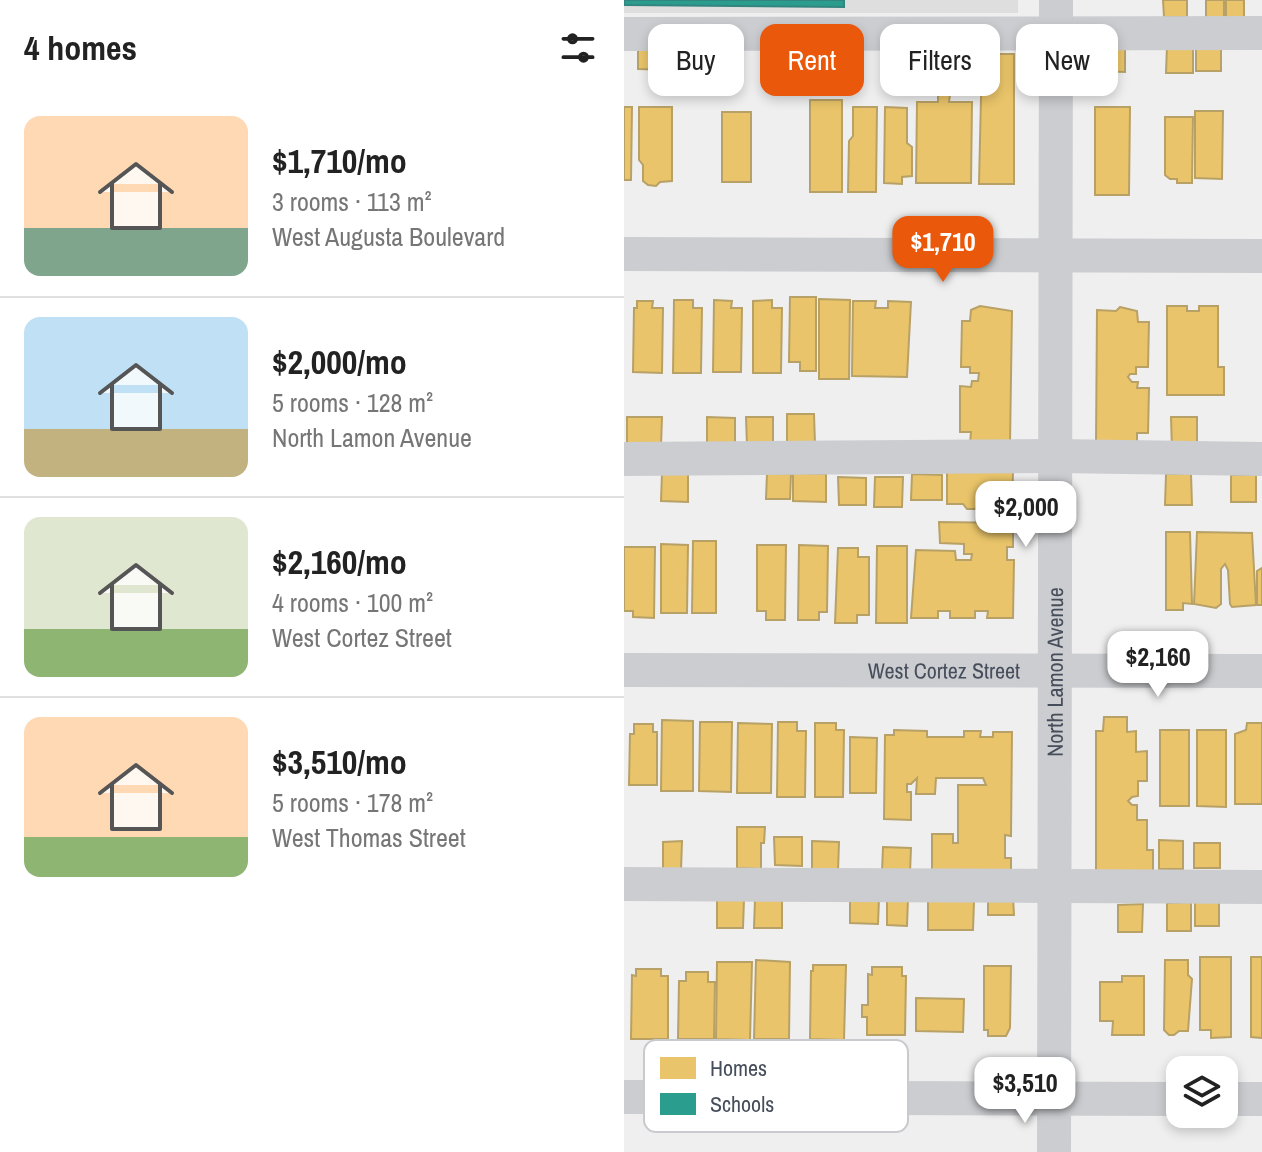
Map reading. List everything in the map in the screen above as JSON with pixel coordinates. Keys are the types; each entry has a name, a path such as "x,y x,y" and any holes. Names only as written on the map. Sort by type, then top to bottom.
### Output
{"street":[{"path":"624,34 1056,16 1262,33"},
{"name":"North Lamon Avenue","path":"1054,1152 1056,16"},
{"path":"624,254 1262,256"},
{"path":"624,459 1055,456 1262,459"},
{"name":"West Cortez Street","path":"624,670 1262,671"},
{"path":"624,884 1262,887"},
{"path":"624,1097 644,1097"},
{"path":"908,1098 1166,1099"},
{"path":"1238,1099 1262,1099"}],"shaded area":[{"path":"624,0 1018,0 1018,13 624,13"}],"building: Homes":[{"path":"1163,0 1187,0 1187,17 1164,17"},
{"path":"1206,0 1224,0 1224,20 1206,20"},
{"path":"1226,0 1244,0 1244,18 1226,18"},
{"path":"1118,42 1125,42 1125,72 1118,72"},
{"path":"638,43 648,43 648,69 638,69"},
{"path":"1196,44 1221,44 1221,71 1196,71"},
{"path":"1167,45 1193,45 1193,73 1166,73"},
{"path":"1000,54 1014,54 1014,184 979,184 981,96 1000,96"},
{"path":"938,96 950,96 949,102 972,102 971,183 916,183 917,102 938,102"},
{"path":"810,100 842,100 842,192 810,192"},
{"path":"624,107 632,107 631,180 624,180"},
{"path":"639,107 672,107 672,181 660,182 656,186 643,181 643,165 639,160"},
{"path":"853,107 877,107 876,192 848,192"},
{"path":"885,107 907,108 907,143 912,147 912,176 902,177 902,184 884,183"},
{"path":"1095,107 1130,107 1129,195 1095,195"},
{"path":"1195,111 1223,111 1222,179 1195,178"},
{"path":"722,112 751,112 751,182 722,182"},
{"path":"1165,117 1193,117 1192,183 1177,183 1177,179 1165,175"},
{"path":"790,297 816,297 816,371 800,371 800,362 789,362"},
{"path":"819,299 850,300 849,379 819,379"},
{"path":"674,300 693,300 693,308 702,308 701,373 673,373"},
{"path":"714,300 732,301 731,308 742,308 741,372 713,372"},
{"path":"772,300 772,308 782,308 781,373 753,373 753,301"},
{"path":"637,301 653,301 652,308 663,308 662,373 633,372 634,308 637,308"},
{"path":"853,301 876,301 875,308 888,308 888,301 911,302 907,377 852,376"},
{"path":"980,306 1012,311 1010,444 970,443 971,432 960,432 960,386 971,387 972,381 978,381 979,373 970,373 970,367 961,367 962,321 970,321 971,310"},
{"path":"1167,306 1187,306 1187,311 1199,311 1199,306 1218,306 1218,367 1224,367 1224,395 1167,395"},
{"path":"1120,307 1137,311 1138,322 1149,322 1148,367 1136,367 1136,374 1128,377 1132,382 1138,382 1137,388 1149,388 1148,433 1137,433 1137,444 1096,444 1097,310 1116,311"},
{"path":"787,414 814,414 815,444 787,444"},
{"path":"627,417 662,417 661,446 627,446"},
{"path":"707,417 735,418 735,446 707,445"},
{"path":"746,417 773,417 773,447 747,446"},
{"path":"1171,417 1197,417 1197,450 1172,450"},
{"path":"947,471 1013,472 1012,505 980,504 975,509 967,509 963,504 947,504"},
{"path":"662,473 688,474 688,502 661,501"},
{"path":"767,473 791,474 790,499 766,499"},
{"path":"793,473 826,474 826,502 793,501"},
{"path":"912,474 942,475 942,500 911,500"},
{"path":"1166,474 1191,474 1192,505 1165,505"},
{"path":"1231,475 1256,475 1256,502 1231,502"},
{"path":"838,477 866,478 866,505 839,505"},
{"path":"875,477 903,477 902,507 874,507"},
{"path":"939,522 1013,523 1013,547 1007,547 1007,560 1014,560 1013,618 987,618 988,611 975,611 975,618 950,618 950,611 938,611 938,618 911,618 916,550 955,551 956,560 971,560 972,554 964,554 964,544 940,543"},
{"path":"1166,532 1190,532 1192,604 1183,603 1183,610 1166,610"},
{"path":"1197,532 1252,533 1256,605 1232,607 1225,564 1221,569 1221,604 1216,608 1194,604"},
{"path":"693,541 716,541 716,613 692,613"},
{"path":"661,544 688,545 687,613 661,613"},
{"path":"757,545 786,545 785,620 766,620 766,611 757,611"},
{"path":"799,545 828,546 827,612 819,612 819,620 798,620"},
{"path":"877,546 907,546 907,623 876,623"},
{"path":"624,547 655,547 654,618 633,617 633,611 624,611"},
{"path":"838,548 858,548 858,557 869,557 869,615 857,615 857,623 835,623"},
{"path":"1262,568 1262,605 1257,605 1257,571"},
{"path":"1104,717 1127,717 1127,732 1136,731 1136,752 1147,751 1147,781 1138,781 1138,796 1128,801 1137,805 1137,820 1147,820 1147,850 1153,850 1153,873 1096,873 1096,731 1103,731"},
{"path":"662,720 693,721 693,791 661,791"},
{"path":"700,722 732,722 731,792 699,791"},
{"path":"778,722 797,722 797,731 806,731 805,797 777,797"},
{"path":"738,723 772,724 771,793 737,793"},
{"path":"815,723 836,723 836,730 844,730 843,797 815,797"},
{"path":"1247,723 1262,723 1262,804 1235,804 1235,734 1246,730"},
{"path":"634,724 653,724 653,732 657,732 657,785 629,785 630,734 634,734"},
{"path":"894,730 927,731 927,737 964,737 964,731 981,731 980,737 993,737 993,732 1012,732 1011,836 1005,835 1005,858 1011,858 1011,873 932,872 932,834 953,834 953,843 958,843 958,785 986,785 983,778 936,778 935,794 916,794 917,778 907,784 907,792 911,792 911,820 884,819 885,735 894,735"},
{"path":"1160,730 1189,730 1189,806 1160,806"},
{"path":"1197,730 1226,730 1226,807 1197,806"},
{"path":"850,737 877,738 876,793 850,793"},
{"path":"737,827 765,827 764,843 761,843 761,869 737,868"},
{"path":"774,837 802,837 802,866 775,865"},
{"path":"1159,840 1183,841 1183,869 1159,869"},
{"path":"682,841 681,870 663,870 663,842"},
{"path":"812,841 839,842 838,871 812,871"},
{"path":"1194,843 1220,843 1220,868 1194,868"},
{"path":"883,847 911,848 910,873 882,872"},
{"path":"988,896 1013,897 1014,915 988,915"},
{"path":"717,898 744,899 743,928 717,928"},
{"path":"887,898 908,898 907,926 887,925"},
{"path":"755,899 782,899 782,928 754,928"},
{"path":"850,899 879,899 878,924 850,923"},
{"path":"928,899 974,901 973,930 928,930"},
{"path":"1195,900 1219,901 1219,926 1195,926"},
{"path":"1191,902 1191,931 1167,931 1167,903"},
{"path":"1143,904 1142,932 1118,932 1118,905"},
{"path":"1200,957 1231,957 1231,1037 1211,1038 1211,1030 1200,1030"},
{"path":"1251,957 1262,957 1262,1038 1251,1037"},
{"path":"756,960 790,962 789,1039 754,1039"},
{"path":"1165,960 1188,960 1188,975 1192,979 1188,1031 1179,1031 1174,1035 1164,1030"},
{"path":"717,962 752,962 750,1040 716,1039"},
{"path":"813,965 846,965 844,1040 810,1039"},
{"path":"984,966 1011,966 1010,1028 1006,1036 988,1036 988,1030 984,1030"},
{"path":"872,967 902,967 902,976 906,976 905,1035 867,1035 867,1017 862,1017 862,1005 868,1005 868,974 872,975"},
{"path":"636,969 661,969 661,976 668,976 668,1039 631,1039 632,975 636,976"},
{"path":"686,972 708,972 708,982 715,982 714,1039 678,1039 679,981 686,981"},
{"path":"1122,976 1144,976 1144,1035 1112,1035 1113,1021 1100,1021 1100,982 1122,982"},
{"path":"916,998 964,999 963,1032 916,1031"}],"building: Schools":[{"path":"624,0 844,0 844,7 624,5"}]}
